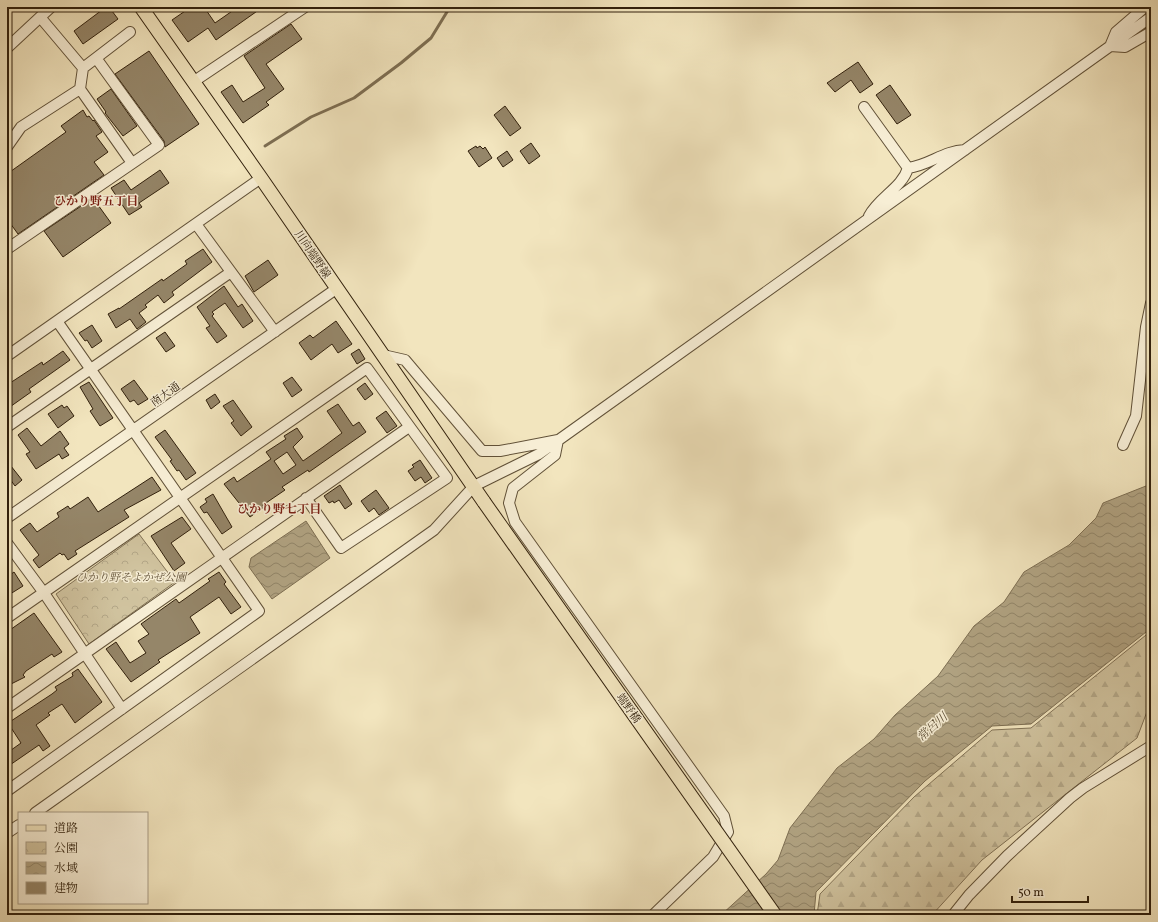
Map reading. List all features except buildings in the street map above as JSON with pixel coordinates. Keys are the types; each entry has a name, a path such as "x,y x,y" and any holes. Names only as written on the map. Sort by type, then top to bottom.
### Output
{"main road":[{"name":"川向端野線","path":"140,7 261,178 484,502"},
{"name":"端野橋","path":"484,502 775,915"}],"street":[{"path":"7,48 51,7"},
{"path":"193,82 305,7"},
{"path":"1110,46 1116,32 1145,7"},
{"path":"40,17 83,68"},
{"path":"36,812 434,530 474,486 539,454 1151,17"},
{"path":"130,32 83,68 80,89 132,163"},
{"path":"1110,46 1125,47 1151,32"},
{"path":"7,249 159,145 96,58"},
{"path":"7,147 21,128 80,89"},
{"path":"864,106 908,168"},
{"path":"908,168 921,166 952,151 966,150"},
{"path":"866,221 873,207 905,178 908,168"},
{"path":"7,356 261,178"},
{"path":"196,224 275,332"},
{"path":"7,427 231,272"},
{"name":"南大通","path":"7,518 336,289"},
{"path":"1123,445 1136,416 1146,327 1151,303"},
{"path":"7,791 259,611 57,322"},
{"path":"383,356 405,360 482,451 500,451 558,440"},
{"path":"7,618 367,368 447,478 341,548 306,498"},
{"path":"7,708 306,498 410,427"},
{"path":"558,440 555,455 513,488 509,503 515,522 724,816 728,832 713,857 653,915"},
{"path":"7,543 44,593 122,709"},
{"path":"953,915 969,895 1007,856 1070,798 1083,788 1151,746"},
{"path":"7,833 18,826"}],"green space":[{"name":"ひかり野そよかぜ公園","path":"139,534 175,582 89,644 56,594"},
{"path":"1151,631 1151,701 1137,738 982,860 932,915 817,915 820,894 914,797 992,730 1031,728"}],"water":[{"name":"常呂川","path":"1151,484 1151,628 1031,724 992,726 925,781 816,892 814,915 721,915 766,874 778,860 790,828 837,768 874,739 895,715 938,676 974,626 1004,602 1024,572 1069,545 1096,518 1103,503"},
{"path":"306,521 330,558 272,599 249,567 251,558"}],"waterway":[{"path":"265,146 311,117 354,98 401,63 431,38 450,7"}],"district":[{"name":"ひかり野五丁目","path":"96,201"},
{"name":"ひかり野七丁目","path":"279,509"}]}
